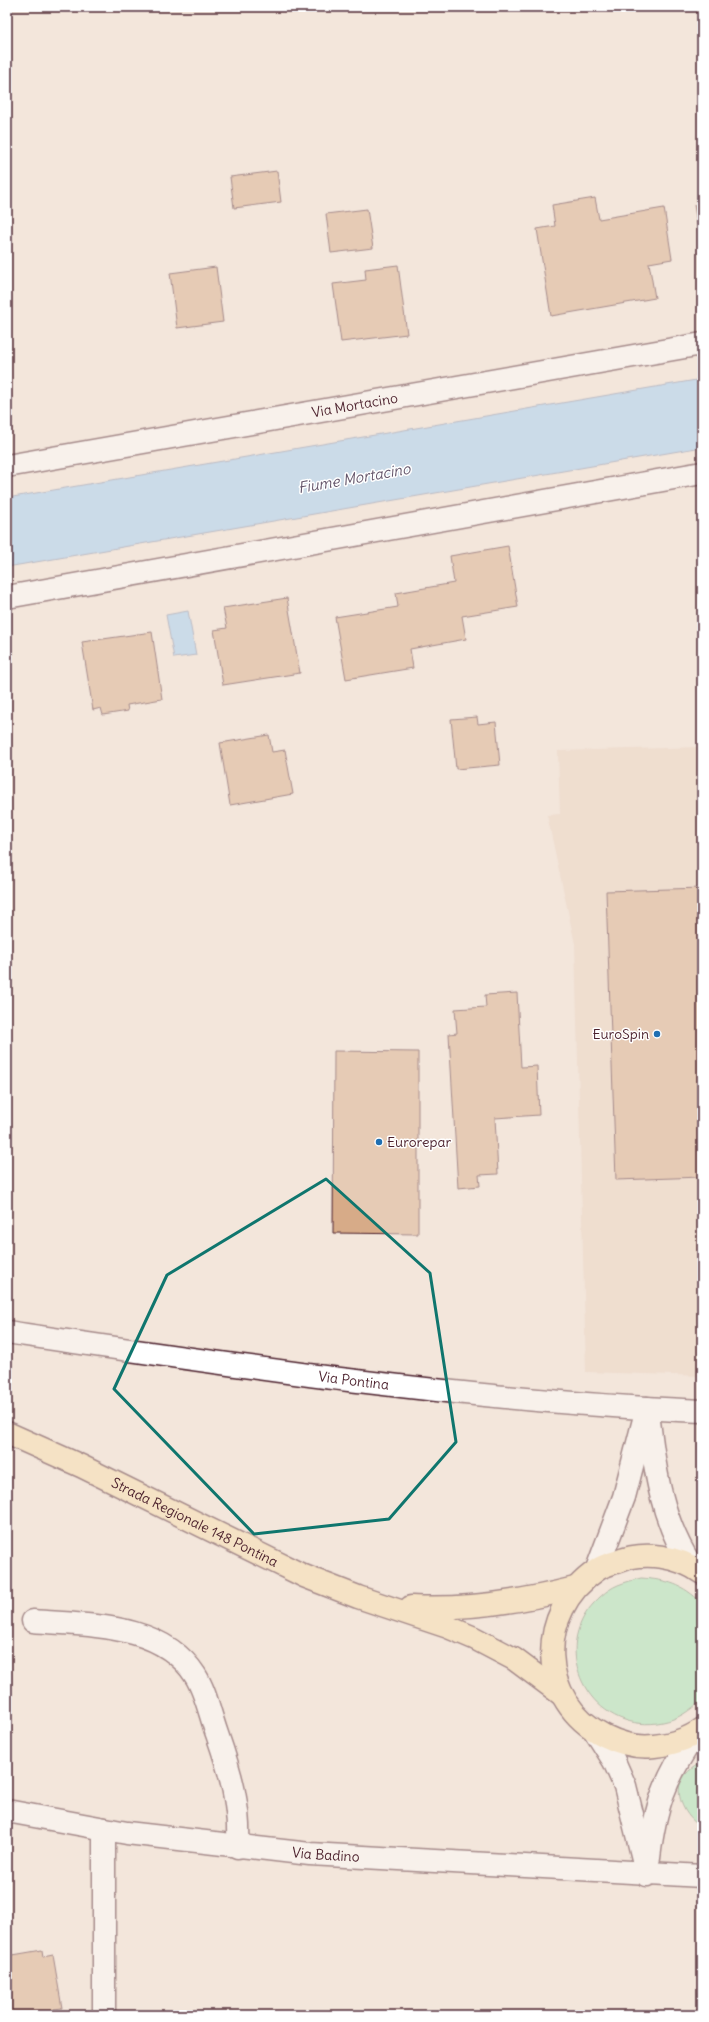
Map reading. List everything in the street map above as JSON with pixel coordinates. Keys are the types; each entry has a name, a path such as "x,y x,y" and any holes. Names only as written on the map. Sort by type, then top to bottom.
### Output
{"main road":[{"name":"Strada Regionale 148 Pontina","path":"7,1433 140,1495 277,1564 329,1587 448,1627 495,1649 528,1667 561,1694 576,1714 595,1731 618,1743 644,1747 669,1745 698,1732"},
{"name":"Strada Regionale 148 Pontina","path":"561,1694 553,1667 552,1639 560,1612 575,1588 597,1569 627,1557 660,1556 696,1569"},
{"name":"Strada Regionale 148 Pontina","path":"385,1606 442,1608 484,1606 523,1601 575,1588"}],"street":[{"name":"Via Mortacino","path":"7,466 702,344"},
{"path":"7,597 702,473"},
{"name":"Via Pontina","path":"7,1332 170,1356 338,1378 496,1395 702,1412"},
{"path":"647,1408 656,1475 665,1513 680,1549 696,1569"},
{"path":"597,1569 624,1497 647,1408"},
{"path":"33,1622 103,1627 131,1632 161,1644 173,1651 188,1665 200,1687 233,1783 239,1812 238,1847"},
{"path":"595,1731 614,1761 625,1786 647,1875"},
{"path":"647,1875 652,1828 657,1807 670,1773 698,1732"},
{"name":"Via Badino","path":"7,1811 104,1828 238,1847 342,1857 647,1875 702,1876"},
{"path":"104,1828 104,2015"}],"highlighted area":[{"path":"326,1179 430,1273 456,1442 389,1519 254,1534 114,1389 167,1275"}],"shaded area":[{"path":"702,747 702,1376 586,1372 575,944 547,815 560,814 558,751"}],"green space":[{"path":"641,1578 659,1580 674,1584 688,1591 702,1603 702,1700 689,1711 669,1721 640,1723 619,1718 601,1707 588,1691 579,1672 575,1652 578,1631 588,1610 594,1603 605,1592 614,1587"},
{"path":"702,1762 702,1827 692,1820 684,1809 679,1790 681,1780 686,1774"}],"water":[{"name":"Fiume Mortacino","path":"702,379 702,447 7,567 7,498"},
{"path":"188,611 196,655 174,658 166,615"}],"building":[{"path":"277,171 281,202 234,208 230,177"},
{"path":"595,198 599,219 664,208 672,259 649,263 655,298 551,316 537,229 555,226 552,205"},
{"path":"702,203 702,255 694,205"},
{"path":"367,209 373,248 331,253 326,214"},
{"path":"398,265 407,334 341,342 333,284 366,280 365,269"},
{"path":"216,267 223,322 177,328 170,273"},
{"path":"508,546 518,607 462,616 466,639 410,649 413,668 346,679 335,617 398,607 396,593 454,583 450,556"},
{"path":"287,598 300,673 223,685 214,630 227,628 223,608"},
{"path":"152,632 162,699 127,705 128,711 103,715 101,708 93,710 82,642"},
{"path":"477,717 478,724 496,722 500,765 456,769 451,719"},
{"path":"269,735 272,752 285,750 293,794 230,805 220,743"},
{"name":"EuroSpin","path":"702,888 702,1177 616,1180 606,891"},
{"path":"517,993 521,1067 537,1066 539,1115 495,1118 498,1174 479,1175 480,1186 458,1188 449,1034 457,1033 455,1009 486,1007 485,995"},
{"path":"334,1051 418,1052 418,1234 333,1233"},
{"path":"42,1950 43,1957 53,1955 62,2008 54,2009 55,2014 49,2015 7,2015 7,1956"}],"place":[{"name":"EuroSpin","path":"657,1034"},
{"name":"Eurorepar","path":"379,1142"}]}
